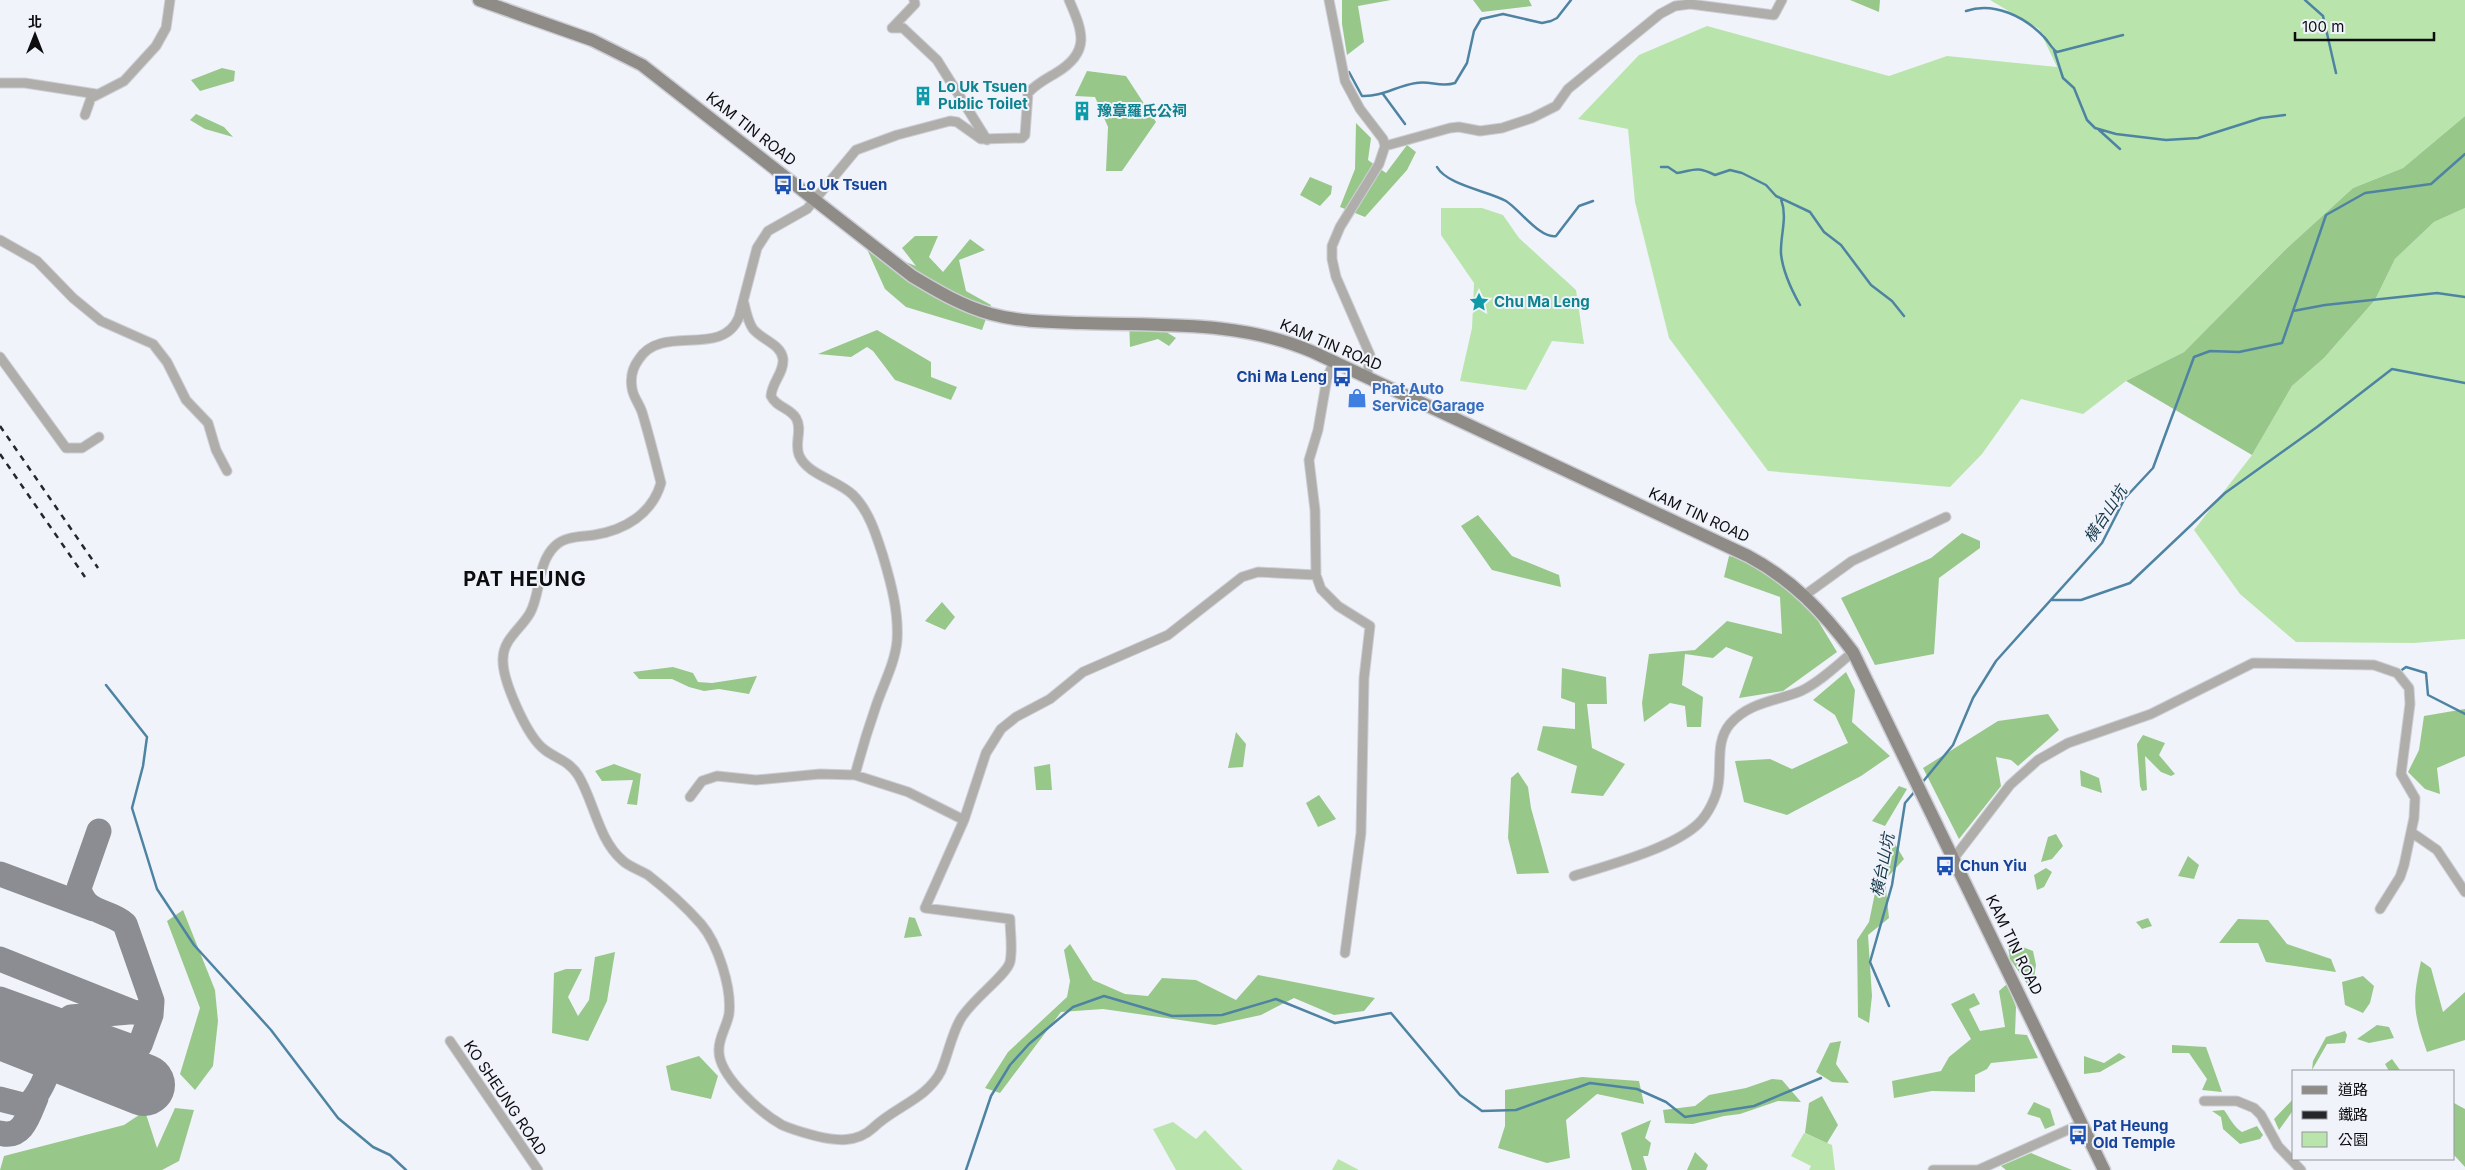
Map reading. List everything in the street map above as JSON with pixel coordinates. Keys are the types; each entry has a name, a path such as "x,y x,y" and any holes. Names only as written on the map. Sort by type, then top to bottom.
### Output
{"main road":[{"name":"KAM TIN ROAD","path":"479,0 592,40 642,65 815,198 912,276 951,299 991,314 1035,322 1228,328 1280,338 1748,556 1778,573 1806,595 1832,624 1853,652 2104,1170"}],"street":[{"path":"85,115 91,98 124,81 156,46 166,28 170,0"},
{"path":"914,0 915,4 892,28 903,28 937,60 987,140"},
{"path":"1069,0 1082,35 1073,62 1035,86 1028,93 1024,137 1018,140 987,140 976,137 957,122 950,121 897,135 866,146 850,155 807,209 776,226 762,239 736,324 728,333 713,338 666,342 655,345 640,357 631,378 632,388 641,410 660,483 656,496 648,509 624,526 612,531 560,542 552,549 546,558 533,606 502,655 503,667 508,683 535,740 545,750 565,761 575,770 584,786 603,833 622,860 648,876 695,918 713,940 728,990 729,1014 718,1051 722,1068 764,1113 795,1130 827,1139 853,1140 868,1132 886,1115 922,1094 932,1085 940,1074 960,1020 972,1002 1006,970 1011,949 1010,920 925,908 964,820 986,753 1001,729 1028,710 1050,699 1076,676 1098,664 1168,635 1202,610 1233,583 1249,574 1269,572 1316,575"},
{"path":"1329,0 1345,82 1360,109 1379,133 1385,146 1379,164 1340,227 1332,246 1332,259 1336,277 1370,355 1367,377"},
{"path":"1385,146 1444,129 1459,127 1480,131 1502,128 1532,118 1556,106 1568,89 1660,14 1674,6 1703,4 1774,15 1782,0"},
{"path":"0,83 25,83 96,94"},
{"path":"0,240 37,261 73,298 101,321 153,344 167,362 186,400 208,424 216,450 227,471"},
{"path":"743,300 753,328 780,350 782,368 773,385 771,396 777,404 793,413 799,423 797,445 800,457 808,466 852,493 859,502 871,522 889,577 896,609 896,651 876,705 855,775"},
{"path":"0,357 66,448 82,448 99,437"},
{"path":"1334,362 1327,378 1318,430 1309,460 1315,510 1316,575 1321,589 1338,606 1370,626 1363,705 1361,833 1345,953"},
{"path":"1806,595 1852,561 1946,516"},
{"path":"1574,876 1651,850 1694,828 1701,821 1715,797 1719,779 1722,737 1731,723 1769,700 1809,686 1853,652"},
{"path":"1954,858 2004,792 2038,760 2080,738 2151,714 2252,664 2364,664 2391,670 2402,676 2410,694 2401,769 2403,778 2415,798 2411,832 2400,876 2380,910"},
{"path":"690,797 702,781 717,776 756,780 820,774 855,775 908,792 964,820"},
{"path":"2411,832 2437,850 2465,892"},
{"name":"KO SHEUNG ROAD","path":"450,1042 538,1170"},
{"path":"2204,1101 2237,1101 2254,1108 2261,1115 2278,1146 2301,1170"},
{"path":"1932,1170 1978,1170 2081,1124"}],"green space":[{"path":"1342,0 1391,0 1358,6 1364,42 1347,55 1342,24"},
{"path":"1473,0 1529,0 1532,6 1482,12"},
{"path":"1850,0 1880,0 1879,12"},
{"path":"1990,0 2465,0 2465,116 2403,168 2353,188 2285,250 2184,352 2126,381 2083,414 2021,399 1982,454 1950,487 1768,471 1669,338 1635,202 1628,129 1578,119 1639,55 1707,26 1889,76 1947,56 2057,67 2039,29"},
{"path":"222,68 235,71 234,81 200,91 191,80"},
{"path":"1087,71 1126,76 1156,122 1122,171 1106,171 1108,127 1095,97 1075,96"},
{"path":"196,114 224,127 233,137 205,129 190,120"},
{"path":"2465,116 2465,208 2434,222 2395,259 2375,300 2324,358 2292,386 2252,455 2126,381 2184,352 2285,250 2353,188 2403,168"},
{"path":"1356,123 1371,138 1368,160 1386,173 1407,145 1416,152 1407,170 1365,217 1340,207 1355,169"},
{"path":"1310,177 1332,186 1331,194 1320,206 1300,195"},
{"path":"1441,208 1482,208 1503,215 1519,238 1576,290 1584,344 1552,341 1526,390 1460,381 1472,328 1474,283 1441,235"},
{"path":"2465,208 2465,639 2414,643 2296,642 2240,594 2194,530 2252,455 2292,386 2324,358 2375,300 2395,259 2434,222"},
{"path":"915,236 938,236 929,257 943,272 970,239 985,250 959,260 966,291 991,305 982,330 906,307 885,289 866,247 916,266 902,248"},
{"path":"1142,317 1176,338 1169,346 1158,339 1130,347 1129,318"},
{"path":"877,330 931,362 931,377 957,387 951,400 895,380 873,351 867,347 851,357 818,354"},
{"path":"1478,515 1512,556 1559,575 1561,587 1492,570 1461,526"},
{"path":"1962,533 1980,541 1980,548 1939,578 1934,654 1875,665 1841,598 1931,558"},
{"path":"1729,556 1768,564 1806,601 1837,652 1783,691 1739,698 1753,657 1726,647 1713,658 1685,654 1682,685 1703,697 1701,727 1687,727 1685,706 1670,703 1644,722 1642,703 1649,654 1695,650 1727,621 1782,634 1780,597 1724,577"},
{"path":"942,602 955,617 945,630 925,621"},
{"path":"673,667 693,673 698,682 712,683 757,676 749,694 719,689 704,691 689,687 672,679 639,679 633,672"},
{"path":"1562,668 1606,677 1607,704 1587,704 1592,748 1625,764 1603,796 1571,793 1577,766 1537,750 1543,726 1575,729 1575,703 1561,698"},
{"path":"1846,672 1855,690 1852,722 1890,756 1861,776 1787,815 1744,802 1735,761 1770,759 1792,769 1848,743 1835,715 1813,700"},
{"path":"2465,709 2465,756 2437,768 2440,794 2425,789 2408,772 2419,750 2424,716"},
{"path":"2048,714 2059,730 2018,766 2011,760 1996,757 2001,786 1959,839 1923,768 1998,721"},
{"path":"1236,732 1246,744 1243,767 1228,768"},
{"path":"2143,735 2165,743 2159,755 2175,774 2171,776 2161,772 2145,756 2147,790 2142,791 2137,744"},
{"path":"614,764 641,774 637,805 627,804 633,780 602,781 595,771"},
{"path":"1050,764 1052,790 1036,790 1034,767"},
{"path":"2080,770 2099,778 2102,793 2081,786"},
{"path":"1518,772 1528,787 1531,808 1549,873 1517,874 1508,838 1511,778"},
{"path":"1899,786 1907,789 1885,826 1872,821"},
{"path":"1319,795 1336,819 1318,827 1306,803"},
{"path":"1889,834 1904,859 1885,880 1889,918 1868,935 1872,996 1869,1023 1858,1017 1857,940 1869,922 1884,849 1879,836"},
{"path":"2056,834 2063,846 2052,859 2041,862 2048,837"},
{"path":"2188,856 2199,865 2194,879 2178,876"},
{"path":"2046,868 2052,872 2044,887 2037,890 2034,875"},
{"path":"183,910 215,990 218,1021 213,1066 195,1090 180,1074 200,1008 167,921"},
{"path":"909,917 915,918 922,936 904,938"},
{"path":"2148,918 2152,926 2142,929 2136,922"},
{"path":"2238,919 2268,920 2287,944 2331,959 2336,972 2266,962 2258,943 2219,943"},
{"path":"2007,941 2033,951 2036,965 2032,991 2010,959"},
{"path":"1070,944 1093,980 1125,994 1148,996 1162,978 1196,980 1236,1000 1258,975 1375,998 1364,1011 1334,1015 1294,998 1261,1015 1215,1025 1103,1009 1061,1012 1000,1093 985,1088 1008,1052 1067,997 1070,981 1064,950"},
{"path":"615,952 607,1001 588,1041 552,1033 554,973 566,969 582,969 568,997 578,1016 589,1000 595,957"},
{"path":"2421,961 2431,968 2443,1012 2465,992 2465,1040 2427,1052 2415,1007 2416,987"},
{"path":"2363,976 2374,986 2370,1003 2363,1013 2345,1005 2342,982"},
{"path":"2007,984 2016,1007 2015,1034 2027,1035 2038,1058 1991,1063 1987,1069 1975,1075 1975,1092 1932,1091 1894,1098 1892,1081 1941,1071 1949,1057 1971,1039 1951,1004 1974,993 1980,1004 1969,1009 1980,1031 2005,1027 1999,991"},
{"path":"2377,1025 2389,1027 2394,1038 2369,1043 2357,1039"},
{"path":"2345,1031 2347,1035 2345,1043 2327,1044 2312,1070 2313,1061 2326,1037"},
{"path":"1841,1041 1836,1064 1849,1083 1832,1082 1816,1072 1830,1043"},
{"path":"2172,1045 2206,1047 2222,1092 2202,1090 2207,1079 2189,1053 2172,1053"},
{"path":"2119,1053 2126,1057 2100,1072 2084,1074 2084,1056 2104,1063"},
{"path":"699,1056 718,1076 711,1099 671,1090 666,1066"},
{"path":"2392,1059 2400,1070 2388,1070 2385,1064"},
{"path":"1582,1077 1639,1081 1644,1104 1597,1094 1566,1120 1570,1158 1547,1163 1498,1148 1505,1126 1505,1090"},
{"path":"1772,1079 1782,1080 1801,1102 1778,1101 1740,1114 1693,1124 1665,1123 1663,1110 1695,1106 1709,1095 1746,1088"},
{"path":"1822,1096 1838,1125 1827,1143 1805,1133 1809,1103"},
{"path":"2292,1100 2292,1112 2279,1130 2274,1119"},
{"path":"2034,1102 2050,1109 2055,1125 2045,1129 2040,1118 2027,1114"},
{"path":"2455,1104 2465,1109 2465,1167 2455,1156"},
{"path":"175,1108 194,1110 179,1161 162,1170 0,1170 4,1156 124,1125 145,1111 157,1148"},
{"path":"2224,1110 2234,1125 2242,1132 2257,1126 2263,1135 2260,1139 2240,1144 2223,1129 2221,1117 2212,1111"},
{"path":"1651,1120 1645,1138 1651,1143 1648,1156 1643,1156 1647,1170 1632,1170 1621,1133"},
{"path":"1173,1122 1196,1139 1205,1130 1243,1170 1176,1170 1153,1129"},
{"path":"1804,1133 1832,1145 1835,1170 1809,1170 1811,1166 1791,1156"},
{"path":"1695,1152 1708,1165 1706,1170 1687,1170"},
{"path":"2031,1153 2072,1170 2006,1170 2001,1166"},
{"path":"1338,1159 1359,1170 1332,1170"}],"waterway":[{"path":"1349,72 1362,96 1376,95 1416,83 1426,82 1445,85 1455,83 1467,63 1474,31 1481,19 1503,14 1542,23 1557,18 1571,0"},
{"path":"2305,0 2323,16 2336,73"},
{"path":"1966,11 1987,8 2018,17 2044,37 2057,52 2123,35"},
{"path":"2054,50 2063,78 2074,88 2087,120 2095,128 2116,134 2166,140 2198,138 2261,118 2285,115"},
{"path":"1383,94 1405,124"},
{"path":"2099,130 2120,149"},
{"name":"橫台山坑","path":"1921,784 1953,745 1973,698 1996,661 2102,543 2125,498 2153,468 2194,357 2210,351 2239,352 2282,343 2326,215 2365,193 2431,184 2465,154"},
{"path":"1437,167 1442,173 1458,183 1506,201 1543,233 1550,236 1556,236 1579,206 1593,201"},
{"path":"1661,167 1668,167 1677,173 1699,170 1715,175 1730,170 1742,173 1766,185 1776,196 1810,212 1824,232 1841,245 1871,285 1892,301 1904,316"},
{"path":"1781,199 1784,213 1781,247 1782,261 1788,280 1800,305"},
{"path":"2293,311 2325,305 2437,293 2465,297"},
{"path":"2051,600 2081,600 2130,583 2225,493 2317,427 2392,369 2465,383"},
{"path":"2399,672 2406,667 2426,673 2428,695 2465,714"},
{"path":"106,685 147,737 143,766 132,808 157,889 194,945 271,1030 338,1118 373,1147 390,1155 406,1170"},
{"name":"橫台山坑","path":"1889,1006 1870,962 1892,885 1905,803 1916,790"},
{"path":"966,1170 991,1096 1010,1065 1029,1044 1073,1007 1104,996 1172,1016 1222,1015 1276,999 1335,1023 1391,1013 1460,1095 1482,1111 1516,1110 1590,1083 1637,1089 1666,1102 1685,1117 1754,1106 1821,1078"}],"taxiway":[{"path":"0,959 133,1012 151,1015 152,1001 125,924 86,903 79,888 99,831"},
{"path":"0,874 94,909"},
{"path":"0,999 135,1048 140,1045 151,1015"},
{"path":"0,1099 27,1106 31,1102 45,1079 54,1036 64,1021 71,1017 129,1012"},
{"path":"0,1022 43,1018"},
{"path":"0,1133 14,1133 20,1129 28,1118 36,1098"}],"runway":[{"path":"0,1028 144,1085"}],"railway":[{"path":"0,426 98,568"},
{"path":"0,454 85,577"}],"place":[{"name":"Lo Uk Tsuen Public Toilet","path":"923,96"},
{"name":"豫章羅氏公祠","path":"1082,111"},
{"name":"Lo Uk Tsuen","path":"783,185"},
{"name":"Chu Ma Leng","path":"1479,302"},
{"name":"Chi Ma Leng","path":"1342,377"},
{"name":"Phat Auto Service Garage","path":"1357,398"},
{"name":"Chun Yiu","path":"1945,866"},
{"name":"Pat Heung Old Temple","path":"2078,1135"}],"district":[{"name":"PAT HEUNG","path":"525,579"}]}
